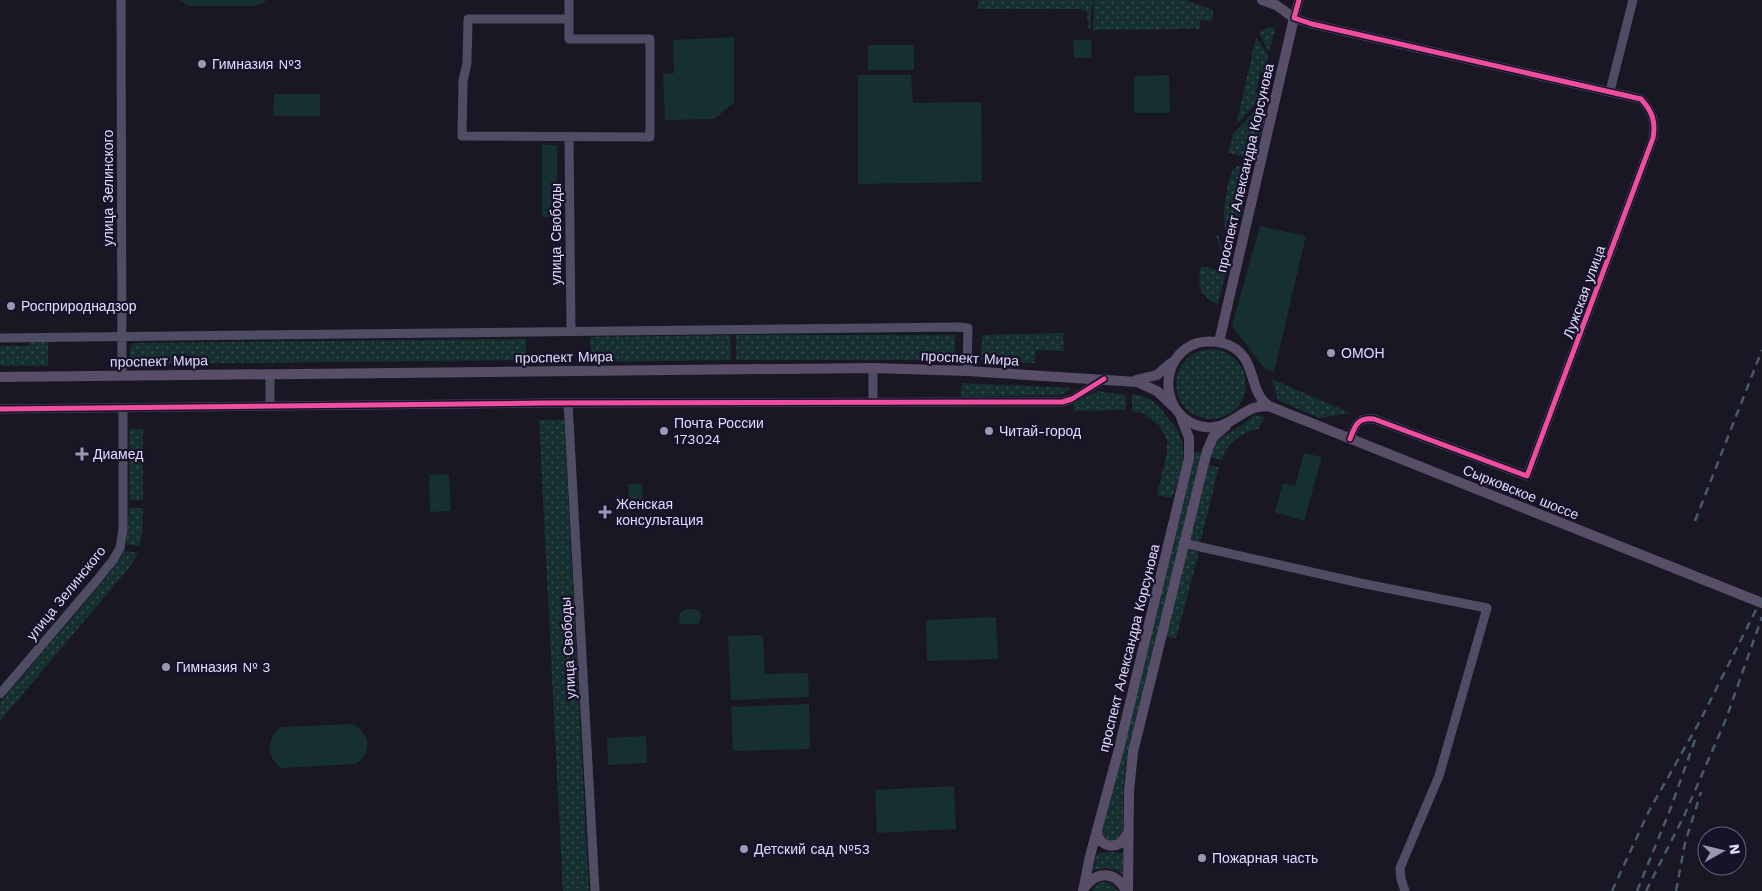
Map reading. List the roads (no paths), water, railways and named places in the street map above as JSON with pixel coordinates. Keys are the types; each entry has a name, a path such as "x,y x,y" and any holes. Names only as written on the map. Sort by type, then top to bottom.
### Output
{"main road":[{"path":"1262,0 1276,5 1294,18"},
{"name":"проспект Александра Корсунова","path":"1218,342 1294,18"},
{"path":"1218,342 1226,344 1244,357 1252,371 1260,398 1271,407 1258,406 1224,425 1208,427 1191,423 1176,410 1171,401 1168,386 1170,371 1177,357 1196,344 1218,342"},
{"name":"проспект Мира","path":"1128,381 1157,375 1177,357"},
{"name":"проспект Мира","path":"0,377 872,368 967,371 1128,381 1144,384 1157,390 1176,410"},
{"path":"1235,419 1249,403 1252,396 1252,371"},
{"name":"Сырковское шоссе","path":"1271,407 1762,603"},
{"name":"проспект Александра Корсунова","path":"1083,891 1090,856 1119,749 1189,458 1189,438 1176,410"},
{"name":"проспект Александра Корсунова","path":"1127,891 1130,782 1133,752 1183,543 1210,442 1218,432 1235,419"},
{"path":"1097,829 1097,835 1104,844 1116,846 1125,839 1129,825"},
{"path":"1083,891 1089,882 1096,877 1105,875 1114,877 1121,882 1127,891"}],"street":[{"name":"улица Зелинского","path":"121,0 122,376"},
{"path":"569,0 569,19 569,39 650,39 650,137 462,136 463,81 467,63 468,19 569,19"},
{"name":"проспект Александра Корсунова","path":"1294,18 1299,0"},
{"path":"1294,18 1330,28 1610,91 1633,0"},
{"name":"Лужская улица","path":"1350,439 1358,421 1374,419 1527,476 1653,138 1655,124 1653,116 1640,99 1610,91"},
{"name":"улица Свободы","path":"570,137 571,332"},
{"path":"0,338 968,328 967,371"},
{"path":"872,368 873,402"},
{"path":"270,374 270,406"},
{"path":"0,409 568,403 1062,402 1072,399 1104,379"},
{"name":"улица Свободы","path":"568,403 595,891"},
{"name":"улица Зелинского","path":"0,694 98,579 120,548 123,529 123,408"},
{"path":"1183,543 1365,584 1486,608 1439,776 1400,868 1405,891"}],"railway":[{"path":"1695,521 1762,350"},
{"path":"1612,891 1649,811 1701,719 1761,600"},
{"path":"1646,891 1684,816 1726,719 1762,617"},
{"path":"1637,891 1670,810 1696,737"},
{"path":"1676,891 1685,843 1701,792"}],"place":[{"name":"Гимназия №3","path":"202,64"},
{"name":"Росприроднадзор","path":"11,306"},
{"name":"ОМОН","path":"1331,353"},
{"name":"Почта России 173024","path":"664,431"},
{"name":"Читай-город","path":"989,431"},
{"name":"Диамед","path":"82,454"},
{"name":"Женская консультация","path":"605,512"},
{"name":"Гимназия № 3","path":"166,667"},
{"name":"Детский сад №53","path":"744,849"},
{"name":"Пожарная часть","path":"1202,858"}]}
